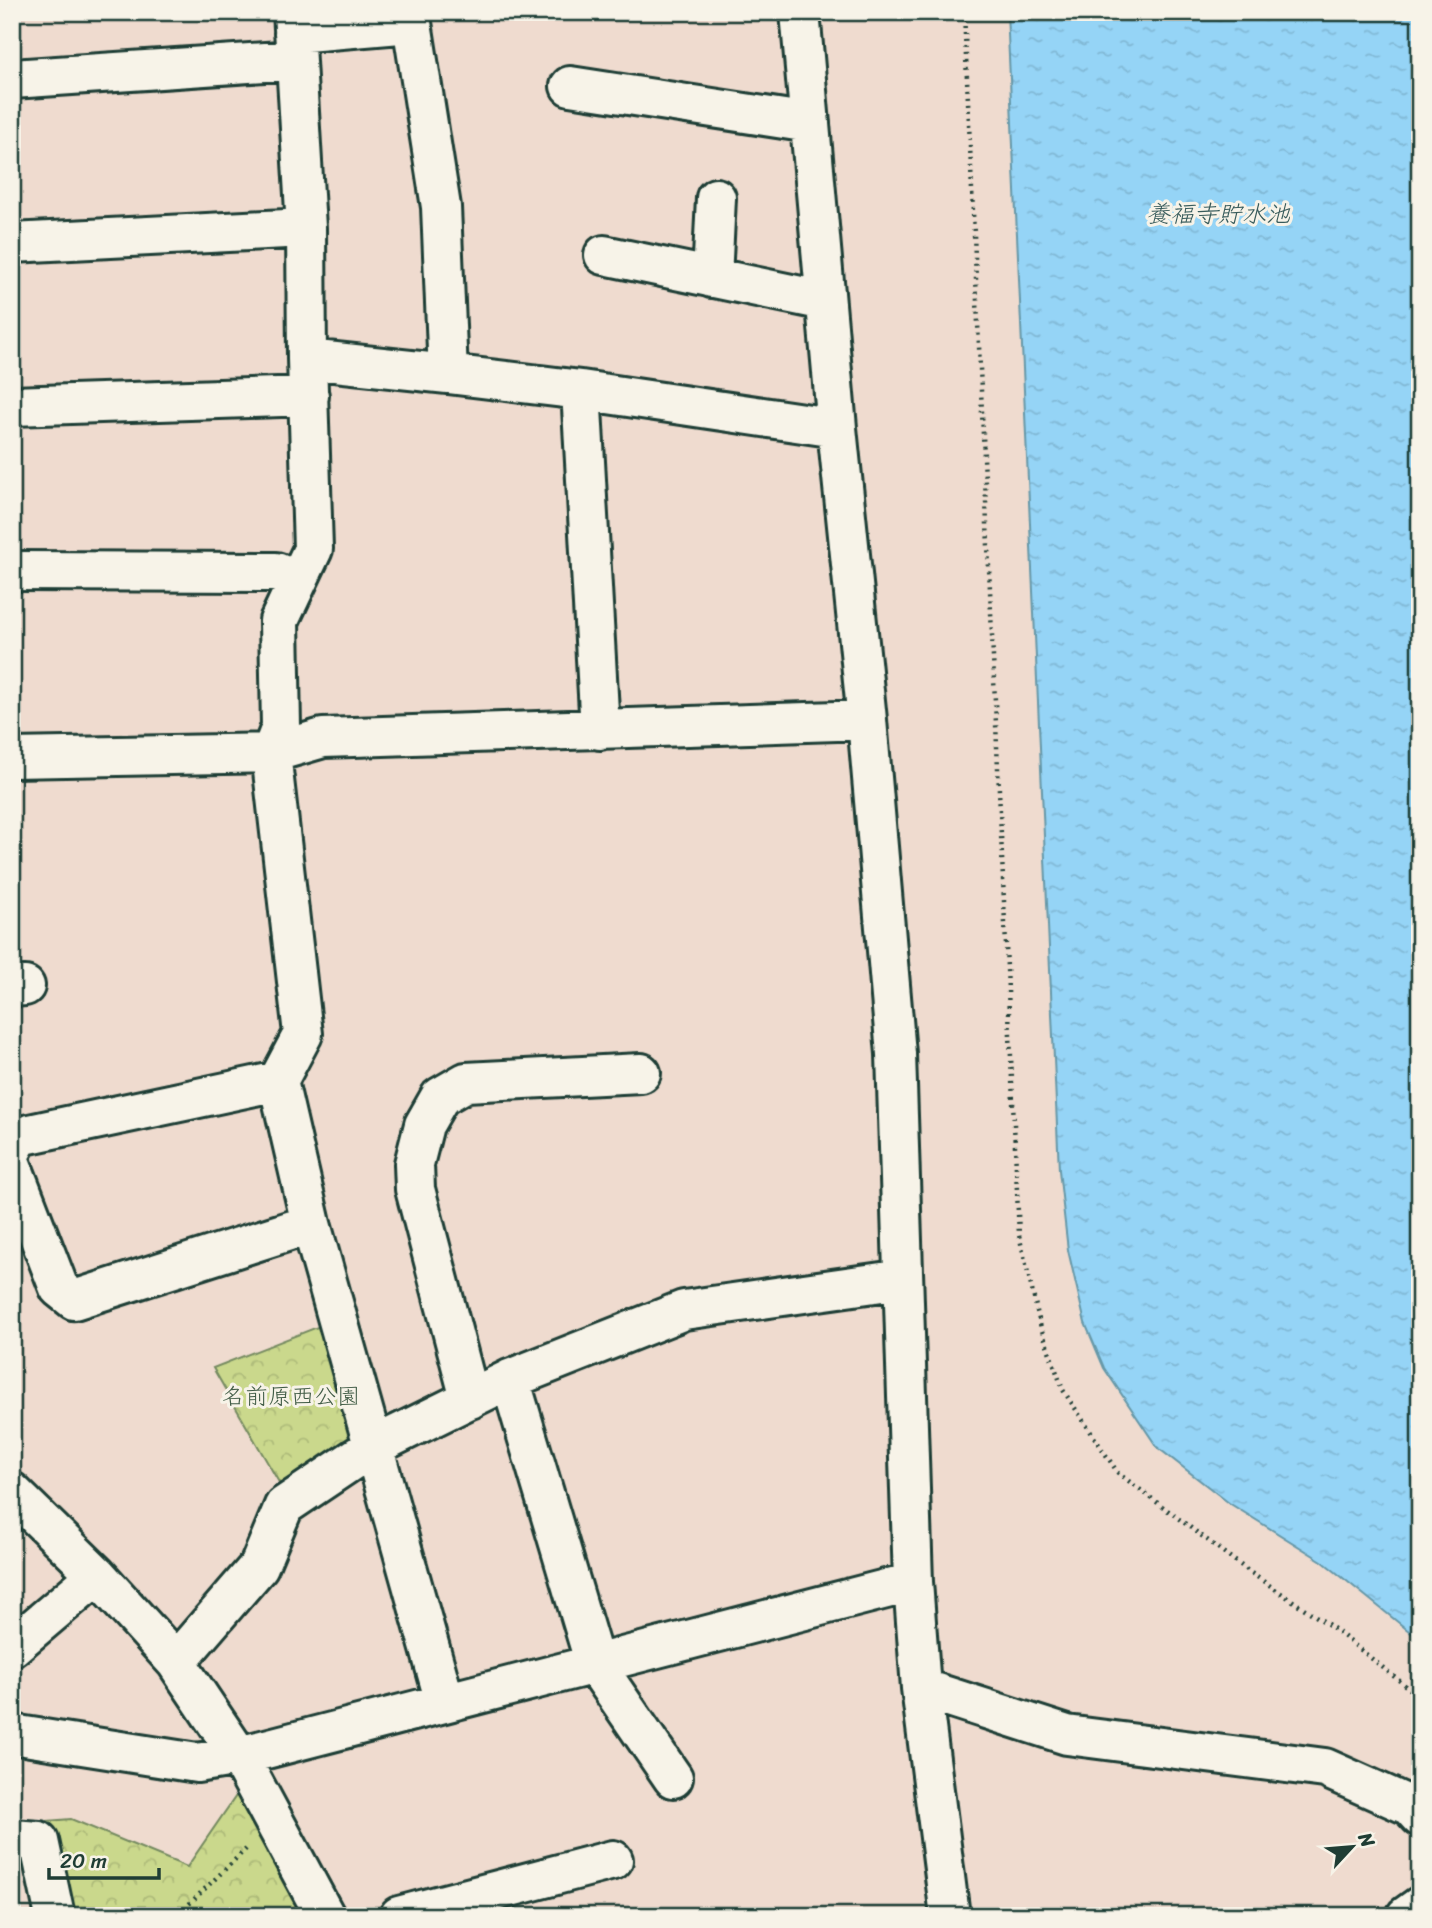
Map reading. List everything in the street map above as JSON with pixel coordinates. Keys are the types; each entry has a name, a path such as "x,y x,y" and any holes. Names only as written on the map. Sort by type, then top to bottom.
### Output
{"street":[{"path":"800,12 836,428 867,720 896,1054 913,1582 921,1688 950,1916"},
{"path":"12,79 294,35 412,23 441,207 448,374"},
{"path":"294,35 306,228 313,549 279,621 281,727 271,753 303,1034 278,1082 311,1224 445,1702"},
{"path":"570,86 810,123"},
{"path":"712,278 716,198"},
{"path":"12,243 306,228"},
{"path":"604,255 825,301"},
{"path":"307,359 581,390 836,428"},
{"path":"581,390 600,730"},
{"path":"12,406 309,396"},
{"path":"12,571 276,572 297,581"},
{"path":"12,758 271,753 323,738 867,720"},
{"path":"470,1399 415,1189 414,1164 424,1125 440,1097 466,1082 642,1073"},
{"path":"12,1150 20,1136 278,1082"},
{"path":"12,1166 59,1288 74,1300 311,1224"},
{"path":"176,1662 259,1566 284,1506 372,1447 510,1379 684,1310 903,1279"},
{"path":"510,1379 595,1664 673,1778"},
{"path":"12,1492 97,1576 176,1662 239,1756 325,1916"},
{"path":"12,1647 97,1576"},
{"path":"12,1734 197,1763 239,1756 913,1582"},
{"path":"921,1688 1067,1735 1325,1768 1410,1806 1420,1817"},
{"path":"12,1839 40,1841 55,1916"},
{"path":"399,1916 613,1860"},
{"path":"1406,1916 1420,1906"}],"path":[{"path":"964,12 1018,1235 1041,1328 1063,1390 1118,1474 1251,1573 1332,1627 1412,1690 1420,1700"},
{"path":"188,1916 186,1907 274,1821"}],"green space":[{"name":"名前原西公園","path":"325,1324 359,1440 281,1486 213,1368"},
{"path":"238,1793 305,1916 69,1916 48,1821 71,1819 187,1867"}],"water":[{"name":"養福寺貯水池","path":"1007,12 1420,12 1420,1640 1322,1561 1229,1503 1157,1447 1104,1368 1085,1323 1068,1250 1059,1170"}]}
